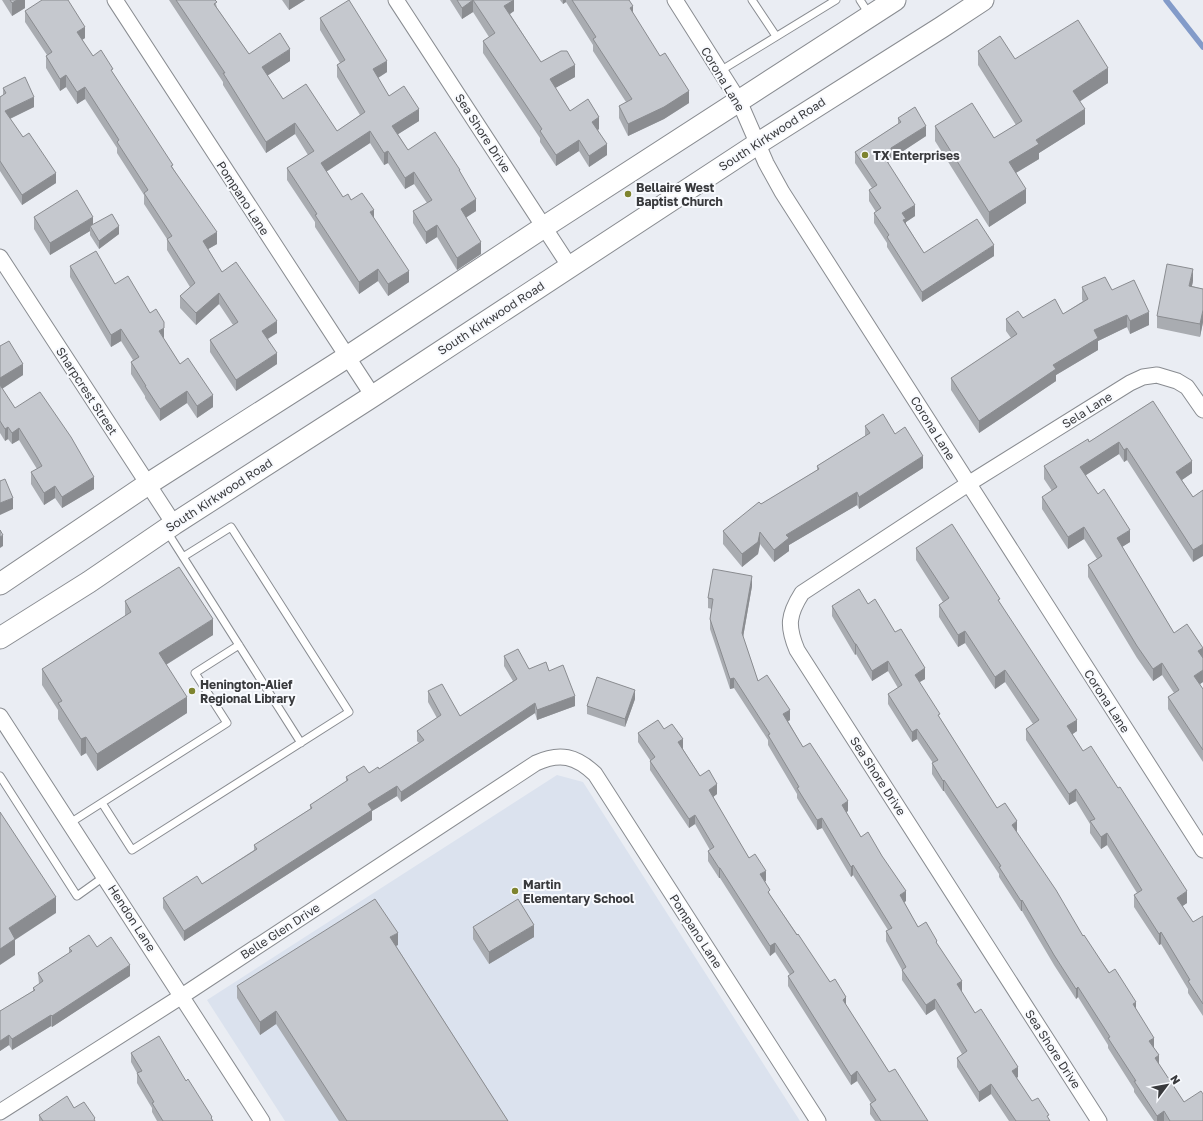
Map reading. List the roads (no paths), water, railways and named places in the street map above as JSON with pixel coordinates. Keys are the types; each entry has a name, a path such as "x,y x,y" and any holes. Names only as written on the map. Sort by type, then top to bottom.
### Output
{"main road":[{"path":"0,584 148,484 347,357 739,101 865,8 895,0"},
{"name":"South Kirkwood Road","path":"0,638 89,582 170,527 757,144 981,0"}],"street":[{"name":"Pompano Lane","path":"114,0 372,396"},
{"name":"Sea Shore Drive","path":"396,0 570,267"},
{"name":"Corona Lane","path":"675,0 739,101 757,144 782,192 1203,850"},
{"name":"Sharpcrest Street","path":"0,257 148,484 170,527"},
{"name":"Sela Lane","path":"968,484 1130,383 1143,377 1157,375 1177,381 1187,387 1203,410"},
{"name":"Sea Shore Drive","path":"968,484 802,593 794,606 790,617 789,631 797,650 1099,1121"},
{"name":"Hendon Lane","path":"0,716 105,876 262,1121"},
{"name":"Pompano Lane","path":"561,757 573,759 585,765 595,774 818,1121"},
{"name":"Belle Glen Drive","path":"0,1112 182,996 536,763 548,758 561,757"}],"lane":[{"path":"752,0 776,36"},
{"path":"720,71 836,0"},
{"path":"170,527 183,557 301,743"},
{"path":"102,803 132,850 349,712 231,527 183,557"},
{"path":"70,823 227,723 195,673 239,645"},
{"path":"0,776 77,896 105,876"}],"waterway":[{"path":"1166,0 1203,47"}],"place":[{"name":"TX Enterprises","path":"865,155"},
{"name":"Bellaire West Baptist Church","path":"628,194"},
{"name":"Henington-Alief Regional Library","path":"192,691"},
{"name":"Martin Elementary School","path":"515,891"}]}
